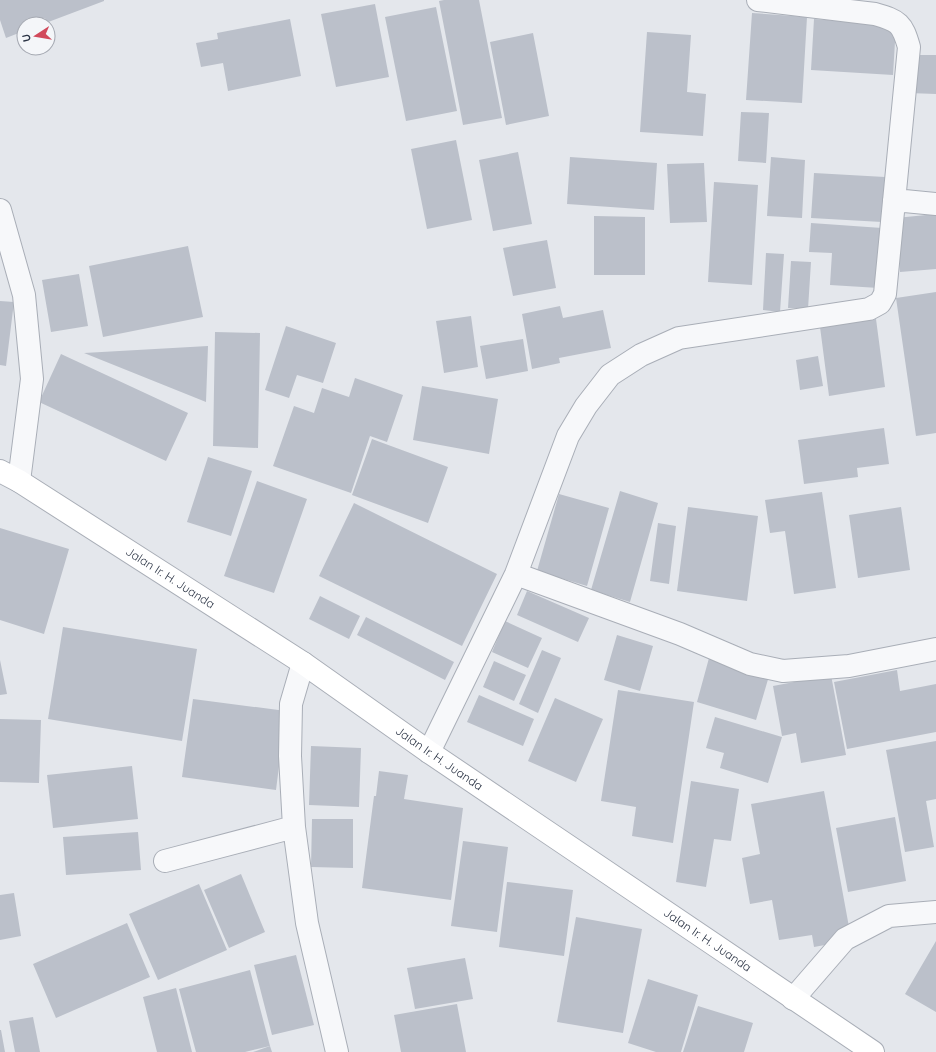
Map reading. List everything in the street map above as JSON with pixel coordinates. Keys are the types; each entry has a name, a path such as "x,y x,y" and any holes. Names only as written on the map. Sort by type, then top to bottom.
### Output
{"main road":[{"name":"Jalan Ir. H. Juanda","path":"9,476 303,663 429,752 873,1052"}],"street":[{"path":"429,752 516,574 568,436 586,406 610,375 641,355 680,338 869,309 880,303 885,294 909,47 904,30 893,19 875,14 758,0"},
{"path":"894,200 936,204"},
{"path":"0,210 24,295 32,379 9,476"},
{"path":"516,574 680,634 750,664 783,671 849,666 936,649"},
{"path":"303,663 292,704 290,756 294,827 307,923 337,1052"},
{"path":"165,861 294,827"},
{"path":"793,999 845,939 889,916 936,912"}],"building":[{"path":"0,0 104,0 56,19 56,16 16,16 16,34 6,38 0,20"},
{"path":"479,0 502,118 463,125 439,1"},
{"path":"375,4 389,77 336,87 321,14"},
{"path":"436,7 457,111 406,121 385,17"},
{"path":"752,13 807,17 802,103 746,100"},
{"path":"290,19 301,76 228,91 223,63 201,67 196,43 218,39 217,33"},
{"path":"814,19 896,25 893,75 811,70"},
{"path":"647,32 691,35 687,92 706,94 703,136 640,132"},
{"path":"533,33 549,116 506,125 490,42"},
{"path":"909,55 936,55 936,94 909,93"},
{"path":"741,112 769,113 766,163 738,161"},
{"path":"456,140 472,220 427,229 411,149"},
{"path":"518,152 532,224 493,231 479,160"},
{"path":"570,157 657,163 654,210 567,204"},
{"path":"771,157 805,160 802,218 767,216"},
{"path":"704,163 707,222 670,223 667,164"},
{"path":"814,173 885,177 882,222 811,218"},
{"path":"714,182 758,185 752,285 708,282"},
{"path":"936,214 936,269 900,272 896,218"},
{"path":"594,216 645,217 645,275 594,275"},
{"path":"811,223 882,228 879,288 830,285 832,253 809,252"},
{"path":"547,240 556,288 513,296 503,248"},
{"path":"188,246 203,317 103,337 89,266"},
{"path":"766,253 784,254 780,312 763,310"},
{"path":"791,261 811,262 808,309 788,308"},
{"path":"79,274 88,326 51,332 42,280"},
{"path":"936,292 936,433 916,436 896,298"},
{"path":"0,301 14,302 6,366 0,365"},
{"path":"560,306 563,318 603,310 611,348 559,358 560,363 532,369 522,314"},
{"path":"471,316 478,367 444,373 436,321"},
{"path":"876,319 885,387 829,396 820,327"},
{"path":"286,326 336,343 323,383 297,375 289,398 265,390"},
{"path":"215,332 260,333 258,448 213,446"},
{"path":"523,339 528,371 486,379 480,346"},
{"path":"208,346 206,402 84,353"},
{"path":"61,354 188,413 166,461 39,402"},
{"path":"818,356 823,386 800,390 796,360"},
{"path":"355,378 403,395 387,442 370,436 351,493 273,466 294,406 314,413 322,388 349,397"},
{"path":"422,386 498,399 489,454 413,440"},
{"path":"884,428 889,464 857,468 858,477 804,484 798,440"},
{"path":"372,439 448,467 428,523 352,495"},
{"path":"208,457 252,471 231,536 187,522"},
{"path":"257,481 307,499 274,593 224,576"},
{"path":"620,491 658,503 630,602 591,590"},
{"path":"822,492 836,588 794,594 785,531 770,533 765,500"},
{"path":"559,494 609,508 587,586 537,571"},
{"path":"354,503 497,574 462,646 319,576"},
{"path":"688,507 758,516 747,601 677,591"},
{"path":"901,507 910,570 858,578 849,515"},
{"path":"658,523 676,526 669,584 650,581"},
{"path":"0,528 69,549 44,634 0,620"},
{"path":"527,591 589,618 578,642 517,615"},
{"path":"320,596 360,616 349,639 309,619"},
{"path":"366,617 454,662 445,680 357,635"},
{"path":"505,621 542,638 528,668 492,652"},
{"path":"63,627 197,649 182,741 48,719"},
{"path":"617,635 653,646 640,691 604,680"},
{"path":"542,650 561,658 538,713 519,704"},
{"path":"709,658 769,676 756,720 697,702"},
{"path":"0,660 7,694 0,695"},
{"path":"494,661 526,675 514,701 483,687"},
{"path":"897,670 900,691 936,684 936,732 847,749 834,682"},
{"path":"831,675 846,755 801,763 796,733 782,736 773,686"},
{"path":"618,690 694,702 673,843 632,836 636,807 601,801"},
{"path":"479,695 534,719 523,746 467,722"},
{"path":"555,698 603,719 576,782 528,761"},
{"path":"193,699 286,711 276,790 182,777"},
{"path":"715,717 782,737 768,783 720,768 724,753 706,748"},
{"path":"0,719 41,720 39,783 0,782"},
{"path":"936,741 936,799 926,801 934,847 905,852 886,750"},
{"path":"311,746 361,748 359,807 309,805"},
{"path":"132,766 138,819 53,828 47,775"},
{"path":"379,771 408,775 404,799 463,808 451,900 362,888 374,796 376,796"},
{"path":"691,781 739,789 731,841 714,839 706,887 676,882"},
{"path":"824,791 849,927 838,930 841,942 814,947 812,935 779,940 772,900 750,904 742,858 760,854 751,804"},
{"path":"895,817 906,881 848,892 836,828"},
{"path":"312,819 353,819 353,868 311,867"},
{"path":"138,832 141,870 66,875 63,837"},
{"path":"463,841 508,847 497,932 451,926"},
{"path":"241,874 265,932 229,948 204,890"},
{"path":"507,882 573,890 564,956 499,947"},
{"path":"199,884 227,950 158,980 129,914"},
{"path":"14,893 21,936 0,940 0,895"},
{"path":"576,917 642,929 623,1033 557,1022"},
{"path":"127,923 150,977 56,1018 33,964"},
{"path":"936,941 936,1012 905,994"},
{"path":"296,955 314,1025 272,1035 254,965"},
{"path":"465,958 473,999 415,1009 407,968"},
{"path":"250,970 270,1046 245,1052 196,1052 179,989"},
{"path":"648,979 698,995 681,1052 656,1052 628,1043"},
{"path":"176,988 192,1052 157,1052 143,997"},
{"path":"457,1004 466,1052 401,1052 394,1015"},
{"path":"698,1006 753,1023 744,1052 683,1052"},
{"path":"33,1017 40,1052 15,1052 9,1021"},
{"path":"1,1030 5,1052 0,1052"},
{"path":"270,1046 272,1052 253,1052"}]}
